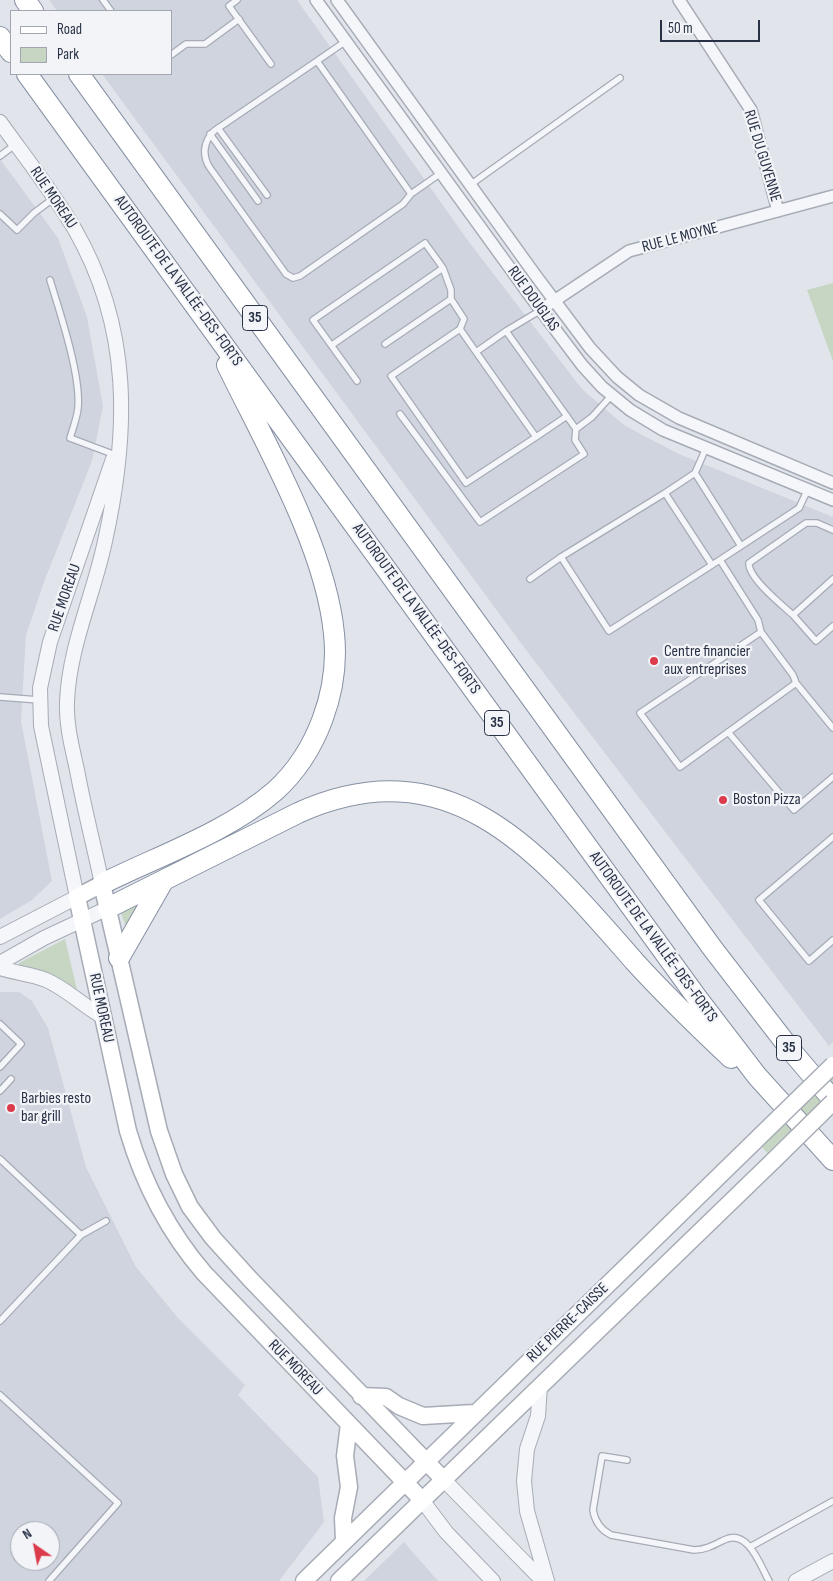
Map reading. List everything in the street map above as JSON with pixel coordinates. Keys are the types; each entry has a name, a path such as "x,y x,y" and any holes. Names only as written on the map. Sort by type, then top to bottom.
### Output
{"highway":[{"path":"0,37 10,51"},
{"name":"AUTOROUTE DE LA VALLÉE-DES-FORTS","path":"28,75 703,1006 752,1070 794,1119 833,1160"},
{"name":"35","path":"79,75 748,995 833,1101"},
{"path":"102,884 220,826 274,791 295,768 313,740 323,718 332,686 335,654 334,632 325,588 294,504 206,321"},
{"path":"108,908 162,883 298,813 342,797 369,792 395,791 424,794 455,803 502,829 536,856 579,899 673,1004 794,1119"},
{"path":"119,958 162,883"},
{"path":"748,995 833,1091"}],"main road":[{"path":"78,897 102,884"},
{"name":"RUE MOREAU","path":"102,884 159,1131 170,1164 184,1196 197,1218 223,1250 361,1396 444,1480"},
{"name":"RUE MOREAU","path":"78,897 103,1017 134,1150 146,1184 167,1223 204,1273 422,1500"},
{"name":"RUE PIERRE-CAISSE","path":"304,1581 474,1413 833,1065"},
{"name":"RUE PIERRE-CAISSE","path":"339,1581 833,1101"},
{"path":"361,1396 386,1397 404,1409 423,1416 474,1413"},
{"path":"344,1541 343,1518 349,1488 345,1456 349,1424"}],"street":[{"name":"RUE DOUGLAS","path":"316,0 541,310 582,365 611,396 652,424 833,500"},
{"name":"RUE DOUGLAS","path":"337,0 470,186 599,359 617,378 639,395 695,425 833,483"},
{"name":"RUE DU GUYENNE","path":"680,0 751,110 778,211"},
{"name":"RUE MOREAU","path":"0,122 54,198 85,250 108,309 122,378 123,425 105,542 71,669 67,704 70,740 102,884"},
{"name":"RUE LE MOYNE","path":"541,310 629,251 833,196"},
{"name":"RUE MOREAU","path":"78,897 44,743 39,700 42,676 50,642 117,455"},
{"path":"0,937 78,897"},
{"path":"0,962 108,908"},
{"path":"0,968 47,981 64,990 80,1004 103,1017"},
{"path":"540,1386 538,1416 527,1448 524,1480 527,1511 547,1581"},
{"path":"444,1480 543,1581"},
{"path":"422,1500 446,1532 493,1581"},
{"path":"796,1581 833,1561"}],"lane":[{"path":"237,0 229,6 271,64"},
{"path":"172,54 186,44 205,44 239,20"},
{"path":"346,41 210,134 204,151 208,164 290,277 300,276 403,204 411,194 442,173"},
{"path":"317,61 411,194"},
{"path":"470,186 620,78"},
{"path":"218,128 267,195"},
{"path":"210,134 258,201"},
{"path":"0,156 16,144"},
{"path":"0,214 17,230 34,213 54,198"},
{"path":"357,381 314,320 425,243 443,268 451,290 451,299 464,319 460,329 391,376 466,483 567,416"},
{"path":"332,345 443,268"},
{"path":"50,280 68,347 78,396 77,413 70,438 117,455"},
{"path":"385,344 451,299"},
{"path":"476,352 541,310"},
{"path":"460,329 536,437"},
{"path":"400,414 480,522 584,454 575,440 576,429 506,332"},
{"path":"576,429 592,417 611,396"},
{"path":"530,579 561,557 695,473 706,448"},
{"path":"695,473 741,546"},
{"path":"561,557 609,631 799,508 808,489"},
{"path":"665,493 712,565"},
{"path":"833,530 817,523 806,523 749,563 749,568 757,580 793,615 816,641 833,626"},
{"path":"720,560 758,620 761,632 796,683 833,728"},
{"path":"793,615 833,579"},
{"path":"761,632 640,713 680,768 796,683"},
{"path":"0,697 39,700"},
{"path":"728,732 794,810 833,777"},
{"path":"833,837 759,900 809,961 833,940"},
{"path":"0,1024 22,1044 0,1066"},
{"path":"0,1091 11,1079"},
{"path":"0,1160 81,1235"},
{"path":"0,1171 6,1165"},
{"path":"0,1321 81,1235 106,1220"},
{"path":"0,1395 118,1503 49,1581"},
{"path":"627,1460 602,1456 594,1510 598,1524 604,1532 611,1535 694,1550 702,1550 734,1538 746,1542 769,1581"},
{"path":"750,1547 833,1501"}],"shaded area":[{"path":"49,0 297,0 469,242 582,389 624,425 679,454 833,517 833,1042 829,1046 526,650 103,75 172,75 172,10 56,10"},
{"path":"0,159 58,238 87,317 103,406 92,461 44,582 26,635 21,721 52,881 32,900 0,919"},
{"path":"0,992 19,992 32,1001 48,1028 86,1167 136,1267 179,1319 245,1385 238,1395 318,1477 324,1522 279,1581 0,1581"},
{"path":"404,1542 438,1581 364,1581"}],"green space":[{"path":"833,283 833,361 807,290"},
{"path":"141,903 127,930 121,913"},
{"path":"65,939 77,990 51,974 19,967 19,963"},
{"path":"833,1077 833,1090 767,1153 762,1147"}],"place":[{"name":"Centre financier aux entreprises","path":"654,661"},
{"name":"Boston Pizza","path":"723,800"},
{"name":"Barbies resto bar grill","path":"11,1108"}]}
